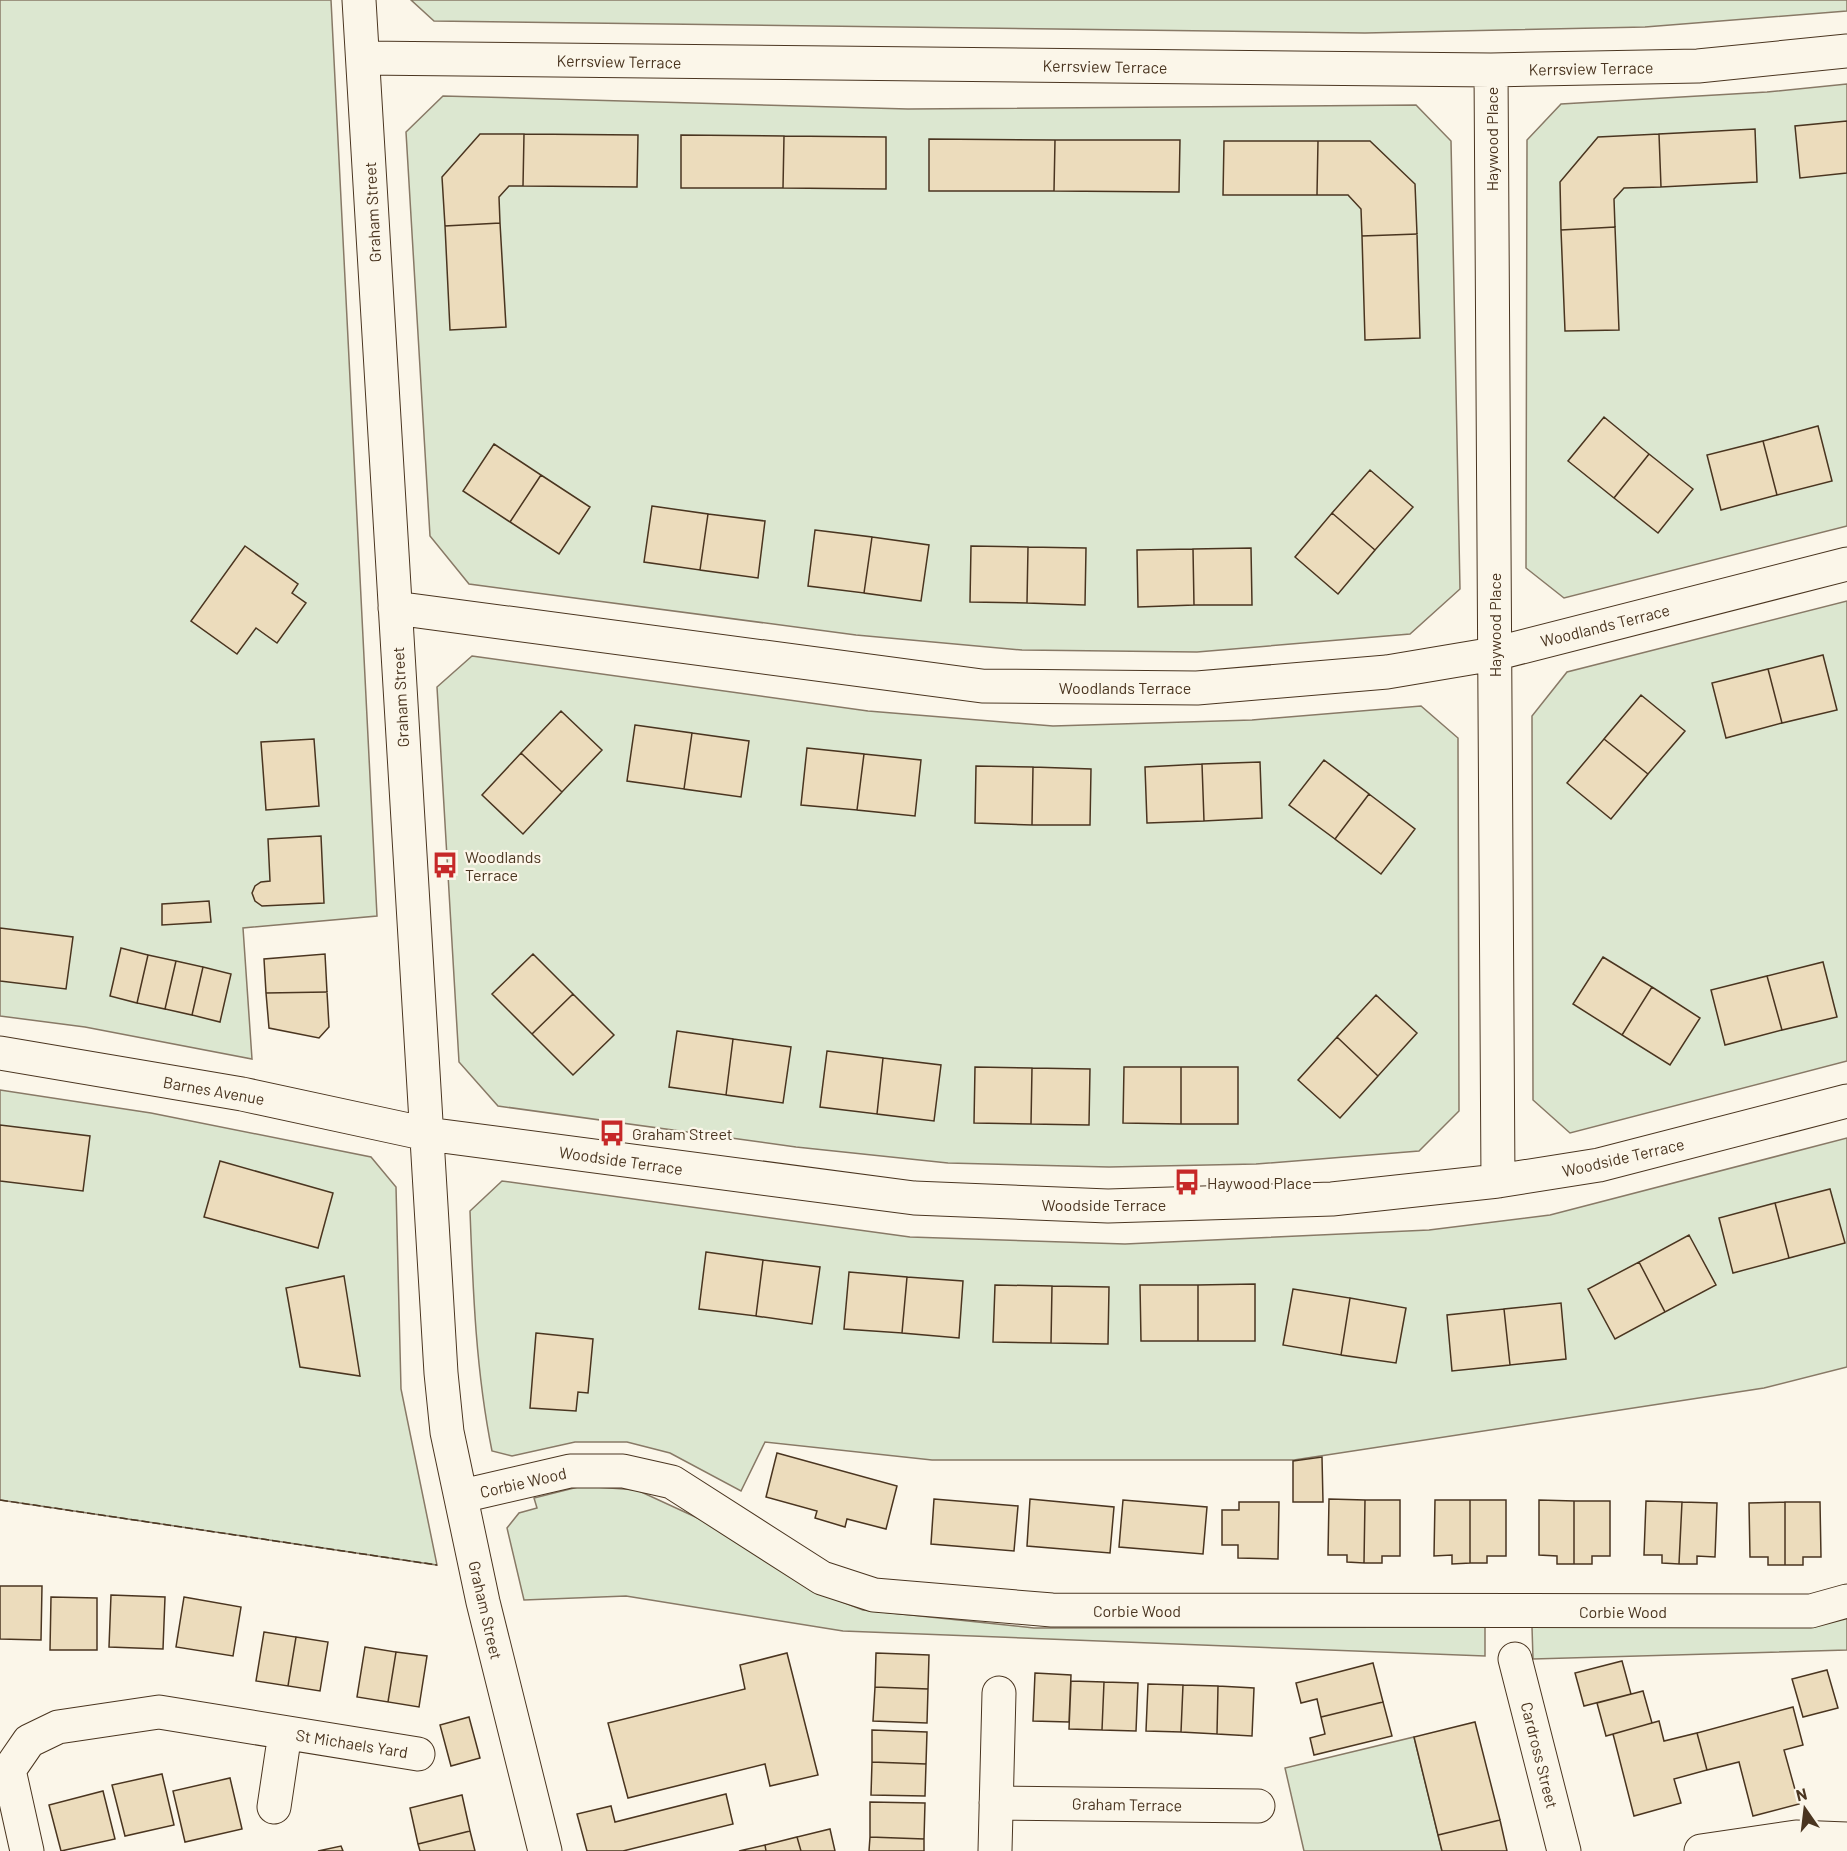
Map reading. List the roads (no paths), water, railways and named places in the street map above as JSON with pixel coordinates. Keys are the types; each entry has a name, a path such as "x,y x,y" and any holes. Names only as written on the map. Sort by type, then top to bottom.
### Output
{"street":[{"name":"Graham Street","path":"359,0 441,1373 447,1432 483,1602 545,1851"},
{"name":"Kerrsview Terrace","path":"363,58 1491,70 1698,66 1847,51"},
{"name":"Haywood Place","path":"1491,70 1498,1181"},
{"name":"Woodlands Terrace","path":"395,608 982,686 1197,688 1387,672 1494,654 1847,564"},
{"name":"Barnes Avenue","path":"0,1053 242,1094 427,1134"},
{"name":"Woodside Terrace","path":"427,1134 914,1198 1108,1206 1320,1199 1498,1181 1599,1166 1847,1101"},
{"name":"Corbie Wood","path":"462,1496 570,1471 623,1471 672,1482 822,1578 863,1592 874,1595 1052,1610 1811,1611 1847,1601"},
{"name":"Cardross Street","path":"1515,1659 1564,1851"},
{"path":"995,1851 999,1693"},
{"name":"St Michaels Yard","path":"27,1851 9,1770 28,1741 58,1727 159,1712 418,1754"},
{"name":"St Michaels Yard","path":"274,1808 285,1733"},
{"name":"Graham Terrace","path":"996,1803 1258,1806"},
{"path":"1701,1851 1796,1837 1847,1839"}],"place":[{"name":"Woodlands Terrace","path":"445,865"},
{"name":"Graham Street","path":"612,1133"},
{"name":"Haywood Place","path":"1187,1182"}]}
